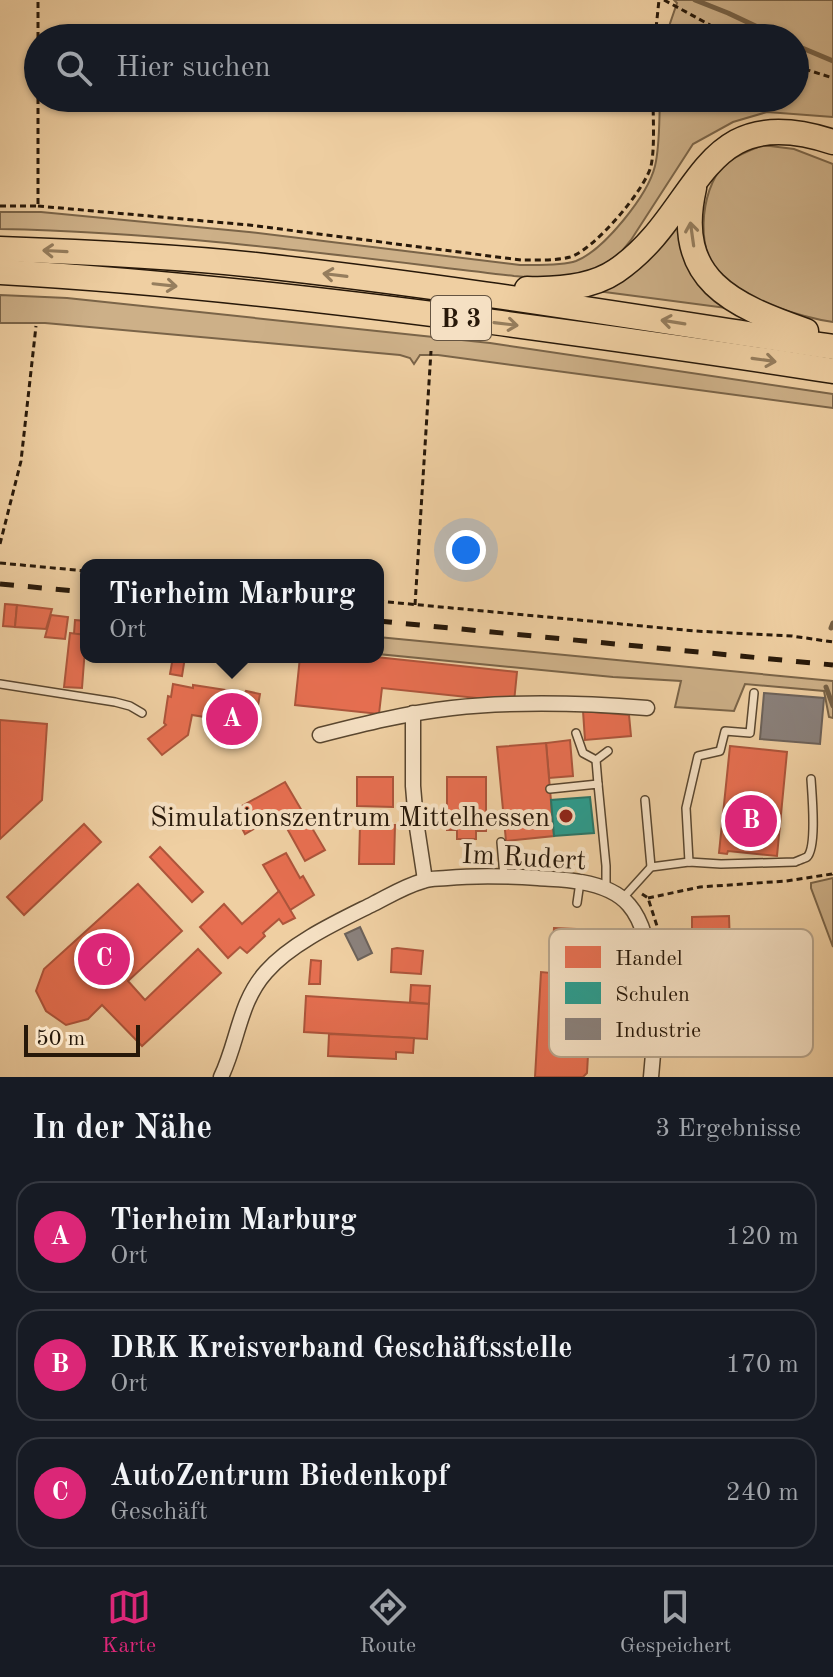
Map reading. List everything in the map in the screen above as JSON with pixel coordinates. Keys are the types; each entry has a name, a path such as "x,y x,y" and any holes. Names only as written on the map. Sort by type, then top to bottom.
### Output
{"highway":[{"name":"B 3","path":"413,285 533,290 560,289 599,280 615,272 644,247 722,150 747,136 761,133 792,132 833,142"},
{"name":"B 3","path":"696,182 691,202 692,241 704,273 716,288 750,310 833,344"},
{"name":"B 3","path":"0,249 110,253 254,265 833,344"},
{"name":"B 3","path":"0,272 87,277 340,302 833,371"}],"street":[{"path":"320,735 413,713 453,708 583,703 647,708"},
{"name":"Im Rudert","path":"413,713 413,786 425,880"},
{"name":"Im Rudert","path":"221,1077 246,1000 267,970 284,954 340,921 425,880 504,876 580,882 622,899 636,915 642,929"},
{"name":"Im Rudert","path":"651,1077 652,1057"}],"lane":[{"path":"0,684 115,702 142,713"},
{"path":"689,862 686,808 698,756 720,751 725,731 750,733 754,693"},
{"path":"576,733 583,753 596,760"},
{"path":"596,760 608,751"},
{"path":"596,760 606,890"},
{"path":"622,899 651,867 689,862 795,862 806,858 811,850 811,779"},
{"path":"550,789 598,784"},
{"path":"645,800 651,867"},
{"path":"501,842 504,876"},
{"path":"577,903 580,882"}],"path":[{"path":"38,0 38,24"},
{"path":"658,24 662,0 707,24"},
{"path":"809,70 833,78"},
{"path":"38,112 38,206"},
{"path":"0,206 38,206 249,225 521,260 549,260 572,256 589,246 636,195 651,167 653,112"},
{"path":"0,544 21,461 36,326"},
{"path":"415,605 431,351"},
{"path":"0,563 80,570"},
{"path":"384,602 833,642"},
{"path":"648,898 700,887 786,881 833,872"}],"shaded area":[{"path":"674,0 833,0 833,117 767,112 809,112 809,24 670,24 677,3"},
{"path":"659,112 767,112 733,122 693,144 631,240 614,261 590,274 550,279 193,240 0,229 0,212 41,212 249,232 520,265 556,264 576,261 587,255 611,234 644,192 658,150"},
{"path":"762,145 794,149 833,164 833,322 791,312 745,294 723,280 708,255 704,223 709,190 724,165"},
{"path":"683,206 688,238 734,309 597,291"},
{"path":"0,295 67,298 490,343 833,394 833,408 438,355 420,355 414,364 410,358 400,355 45,323 0,323"},
{"path":"384,638 833,681 833,718 829,717 824,691 745,684 734,711 675,707 681,681 384,655"},
{"path":"833,878 833,947 811,883"}],"building: Handel":[{"path":"5,604 17,605 15,627 3,626"},
{"path":"17,605 52,609 46,629 15,627"},
{"path":"51,615 68,617 65,639 45,637"},
{"path":"75,620 80,620 80,634 74,634"},
{"path":"70,633 80,634 80,663 84,663 82,688 64,687"},
{"path":"384,658 517,672 514,702 382,688 379,714 295,705 299,663 384,663"},
{"path":"172,663 184,663 182,676 170,674"},
{"path":"173,684 260,694 257,711 249,710 247,724 192,715 188,735 162,755 148,739 166,725 168,696 171,697"},
{"path":"583,711 629,715 631,736 585,740"},
{"path":"0,720 47,724 42,800 0,839"},
{"path":"570,740 573,776 549,778 546,743"},
{"path":"546,743 554,836 506,841 497,747"},
{"path":"730,746 787,752 777,856 728,851 727,854 719,853"},
{"path":"357,777 393,777 393,807 357,806"},
{"path":"447,777 486,777 486,831 476,831 476,839 457,839 457,830 447,830"},
{"path":"285,782 325,850 305,861 279,814 245,834 233,811"},
{"path":"84,824 101,842 24,915 7,897"},
{"path":"360,825 395,825 394,864 359,864"},
{"path":"160,847 203,892 192,902 150,857"},
{"path":"286,853 314,895 290,910 263,865"},
{"path":"138,884 182,931 128,981 145,1000 198,949 221,973 142,1046 102,1005 88,1019 66,1025 46,1011 36,991 44,969"},
{"path":"279,891 295,918 283,924 279,919 247,953 240,947 228,958 200,927 224,904 242,924"},
{"path":"729,916 729,929 692,929 692,917"},
{"path":"392,949 423,951 421,974 391,972"},
{"path":"311,960 321,961 320,984 309,984"},
{"path":"541,972 549,973 549,1057 588,1057 587,1073 583,1077 535,1077"},
{"path":"411,985 430,986 429,1004 410,1002"},
{"path":"306,996 429,1004 427,1039 304,1032"},
{"path":"329,1034 414,1038 413,1053 396,1052 396,1059 328,1056"}],"building: Schulen":[{"path":"590,797 594,833 554,836 551,800"}],"building: Industrie":[{"path":"764,693 824,698 820,744 760,739"},
{"path":"360,927 372,953 358,960 345,934"}],"waterway":[{"path":"695,0 751,24"},
{"path":"809,51 833,61"},
{"path":"831,628 833,623"},
{"path":"826,687 833,706"}],"railway":[{"path":"0,584 80,591"},
{"path":"384,622 833,665"}],"place":[{"name":"Tierheim Marburg","path":"232,719"},
{"name":"Simulationszentrum Mittelhessen","path":"566,816"},
{"name":"DRK Kreisverband Geschäftsstelle","path":"751,821"},
{"name":"AutoZentrum Biedenkopf","path":"104,959"}]}
